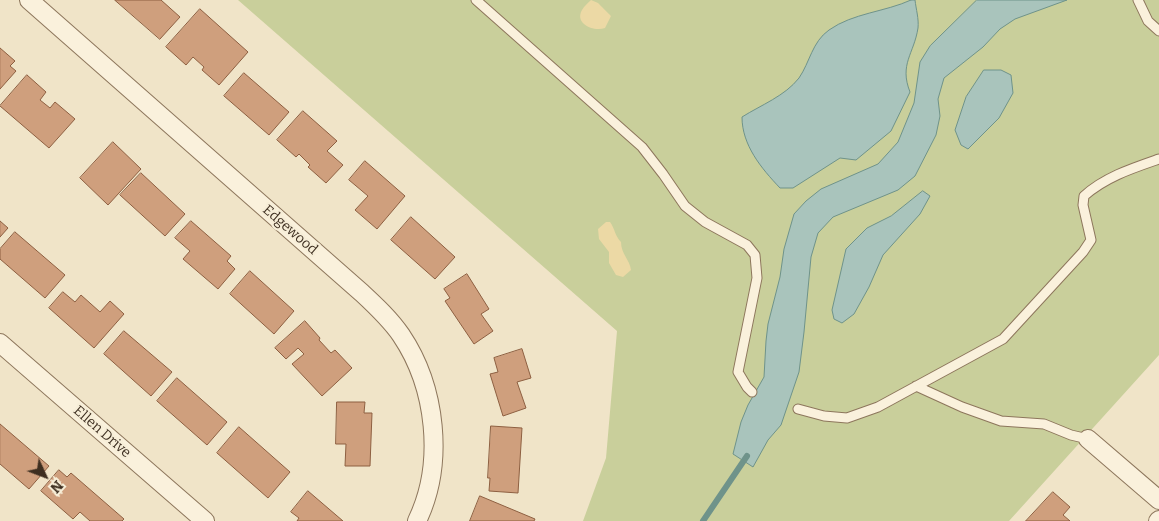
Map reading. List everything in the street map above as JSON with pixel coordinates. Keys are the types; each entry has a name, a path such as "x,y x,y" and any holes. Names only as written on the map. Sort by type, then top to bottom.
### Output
{"street":[{"name":"Edgewood","path":"29,0 362,293 393,325 414,357 431,409 433,459 426,495 417,521"},
{"name":"Ellen Drive","path":"0,343 205,521"},
{"path":"1088,439 1159,500"}],"lane":[{"path":"476,0 642,148 685,206 706,222 747,245 755,255 757,278 738,372 747,388 752,392"},
{"path":"1138,0 1148,21 1159,31"},
{"path":"798,409 824,416 846,418 878,407 1003,339 1083,252 1091,240 1084,196 1094,187 1128,169 1159,159"},
{"path":"916,386 962,407 1001,421 1044,424 1071,435 1088,439"}],"green space":[{"path":"238,0 1159,0 1159,355 1009,521 583,521 606,458 617,331"}],"sand":[{"path":"591,0 598,3 611,16 605,28 591,28 586,26 581,19 582,10"},
{"path":"606,222 610,222 612,225 630,266 631,270 623,277 616,275 609,263 609,252 599,239 598,229"}],"water":[{"path":"915,0 918,28 908,59 906,74 910,92 891,131 856,160 840,158 793,188 780,188 754,156 745,137 742,117 780,95 799,78 819,40 829,30 848,20"},
{"path":"977,0 1067,0 1015,19 1000,29 983,47 944,78 938,99 940,116 936,135 915,176 898,190 833,217 818,233 811,257 799,372 781,425 768,440 753,467 733,454 741,422 748,405 764,377 768,324 780,277 784,249 794,214 821,189 878,164 898,142 914,103 920,62 930,46"},
{"path":"984,70 1001,70 1011,75 1013,93 999,118 968,149 961,145 955,130 966,97"},
{"path":"923,191 930,196 920,214 883,255 869,287 854,314 842,323 834,319 832,310 846,249 867,228 891,216"}],"building":[{"path":"115,0 161,0 180,17 160,39"},
{"path":"200,9 248,52 219,85 202,70 204,67 193,57 186,65 166,47"},
{"path":"0,48 15,61 10,66 16,71 0,89"},
{"path":"244,73 289,112 269,135 224,96"},
{"path":"27,75 46,92 40,100 50,108 55,102 75,119 49,148 0,106"},
{"path":"303,111 337,141 327,151 343,165 326,183 308,167 310,165 299,154 296,157 277,140"},
{"path":"113,142 141,169 108,205 80,178"},
{"path":"365,161 405,196 377,229 355,210 368,196 349,180"},
{"path":"141,173 185,214 165,236 120,195"},
{"path":"411,217 455,257 435,279 391,240"},
{"path":"0,221 8,228 0,237"},
{"path":"191,221 231,256 227,261 235,269 218,289 183,259 190,251 175,238"},
{"path":"15,232 65,275 45,298 0,259 0,249"},
{"path":"250,271 294,311 274,334 230,294"},
{"path":"467,274 489,309 481,314 493,331 474,344 445,301 450,298 444,289"},
{"path":"63,292 75,302 81,295 100,312 110,301 124,314 94,348 49,308"},
{"path":"305,321 331,353 335,350 352,368 322,396 292,364 304,354 298,348 286,359 275,348"},
{"path":"124,331 172,372 151,396 104,354"},
{"path":"522,349 531,378 517,382 526,408 503,416 490,374 498,372 494,358"},
{"path":"177,378 227,422 207,445 157,401"},
{"path":"337,402 365,402 364,413 372,413 370,466 345,466 346,444 336,444"},
{"path":"0,424 49,466 29,489 0,464"},
{"path":"491,426 522,428 518,493 489,491"},
{"path":"239,427 290,472 268,498 217,453"},
{"path":"59,470 67,477 71,473 124,519 122,521 90,521 80,512 73,519 41,491"},
{"path":"308,491 343,521 297,521 299,518 291,512"},
{"path":"1053,492 1070,507 1063,515 1070,521 1026,521"},
{"path":"480,496 535,519 534,521 470,521"}],"waterway":[{"path":"703,521 747,456"}]}
